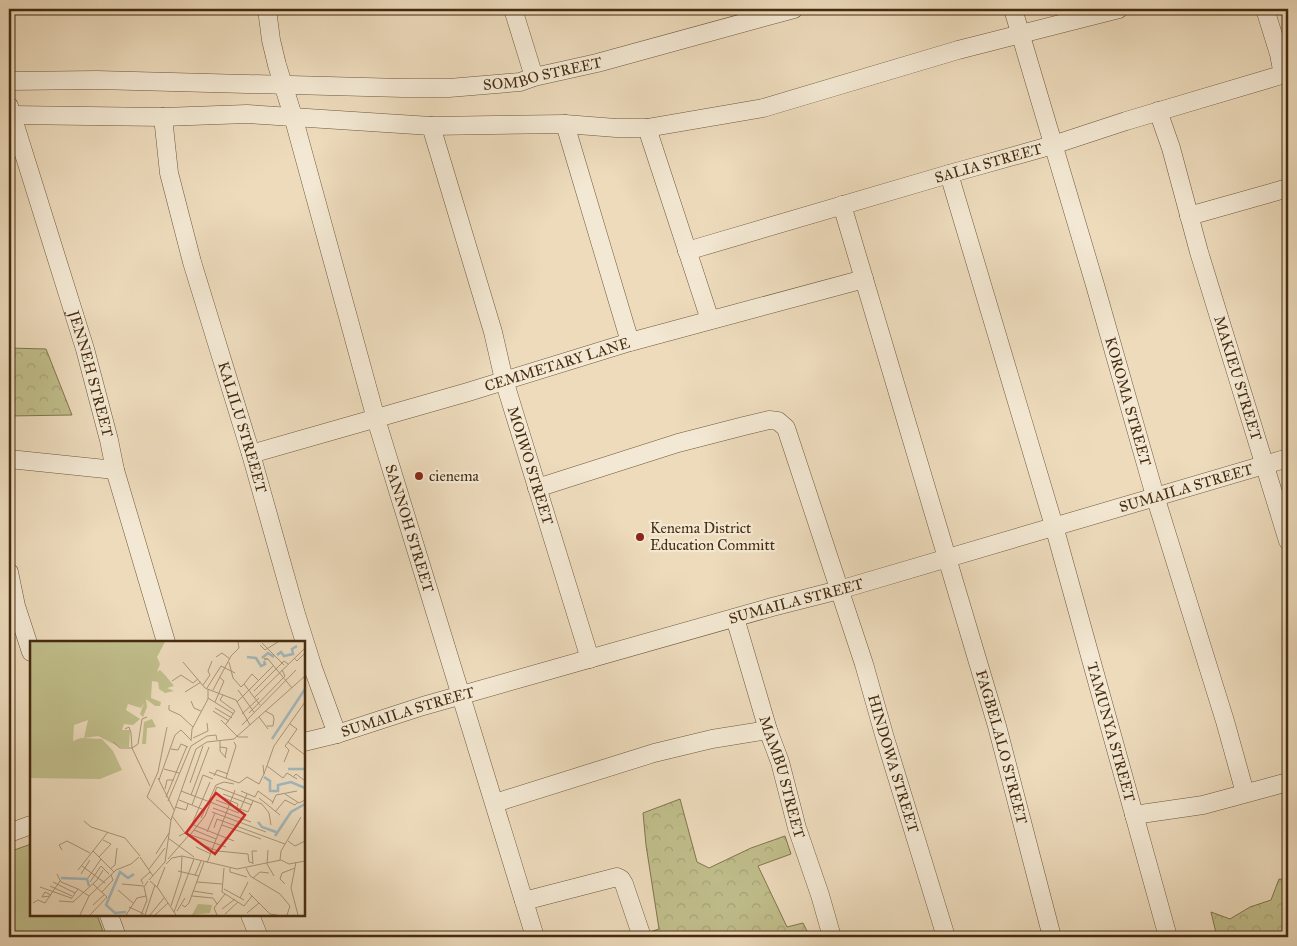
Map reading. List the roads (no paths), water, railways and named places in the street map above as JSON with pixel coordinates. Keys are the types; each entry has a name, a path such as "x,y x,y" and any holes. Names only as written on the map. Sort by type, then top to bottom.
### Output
{"street":[{"name":"SANNOH STREET","path":"267,9 271,40 376,419 535,937"},
{"path":"513,9 534,77"},
{"name":"SOMBO STREET","path":"9,81 97,80 285,86 449,88 509,84 597,63 764,13 794,9"},
{"name":"KOROMA STREET","path":"1014,9 1155,496 1225,721 1245,793"},
{"path":"11,110 163,116 247,114 432,126 565,124 616,128 647,128 763,108 958,50 1119,9"},
{"path":"1265,9 1286,74"},
{"name":"SALIA STREET","path":"687,251 1053,145 1158,111 1286,74"},
{"name":"JENNEH STREET","path":"11,110 84,349 109,440 115,470 166,641"},
{"name":"MAKIEU STREET","path":"1158,111 1172,148 1189,216 1288,541"},
{"name":"KALILU STREEET","path":"163,116 169,173 182,227 251,454 304,641"},
{"path":"565,124 630,342"},
{"name":"MOIWO STREET","path":"432,126 493,332 504,380 590,659"},
{"path":"647,128 710,320"},
{"name":"TAMUNYA STREET","path":"949,174 1054,526 1168,937"},
{"path":"1189,216 1288,188"},
{"name":"FAGBELALO STREET","path":"842,205 997,726 1052,937"},
{"name":"CEMMETARY LANE","path":"251,454 376,419 630,342 864,279"},
{"name":"HINDOWA STREET","path":"537,488 678,443 770,420 778,421 786,428 864,664 946,937"},
{"name":"SUMAILA STREET","path":"305,742 337,734 423,706 839,590 1288,458"},
{"path":"9,459 115,470"},
{"path":"9,572 16,606 30,649"},
{"name":"MAMBU STREET","path":"735,618 768,730 780,762 797,828 820,894 832,937"},
{"name":"KALILU STREEET","path":"305,643 337,734"},
{"path":"495,803 654,753 712,739 768,730"},
{"path":"1134,815 1203,804 1288,782"},
{"path":"9,833 30,825"},
{"path":"524,901 617,877 624,884 642,937"},
{"path":"109,916 117,937"},
{"path":"250,916 259,937"}],"place":[{"name":"cienema","path":"419,476"},
{"name":"Kenema District Education Committ","path":"640,537"}]}
